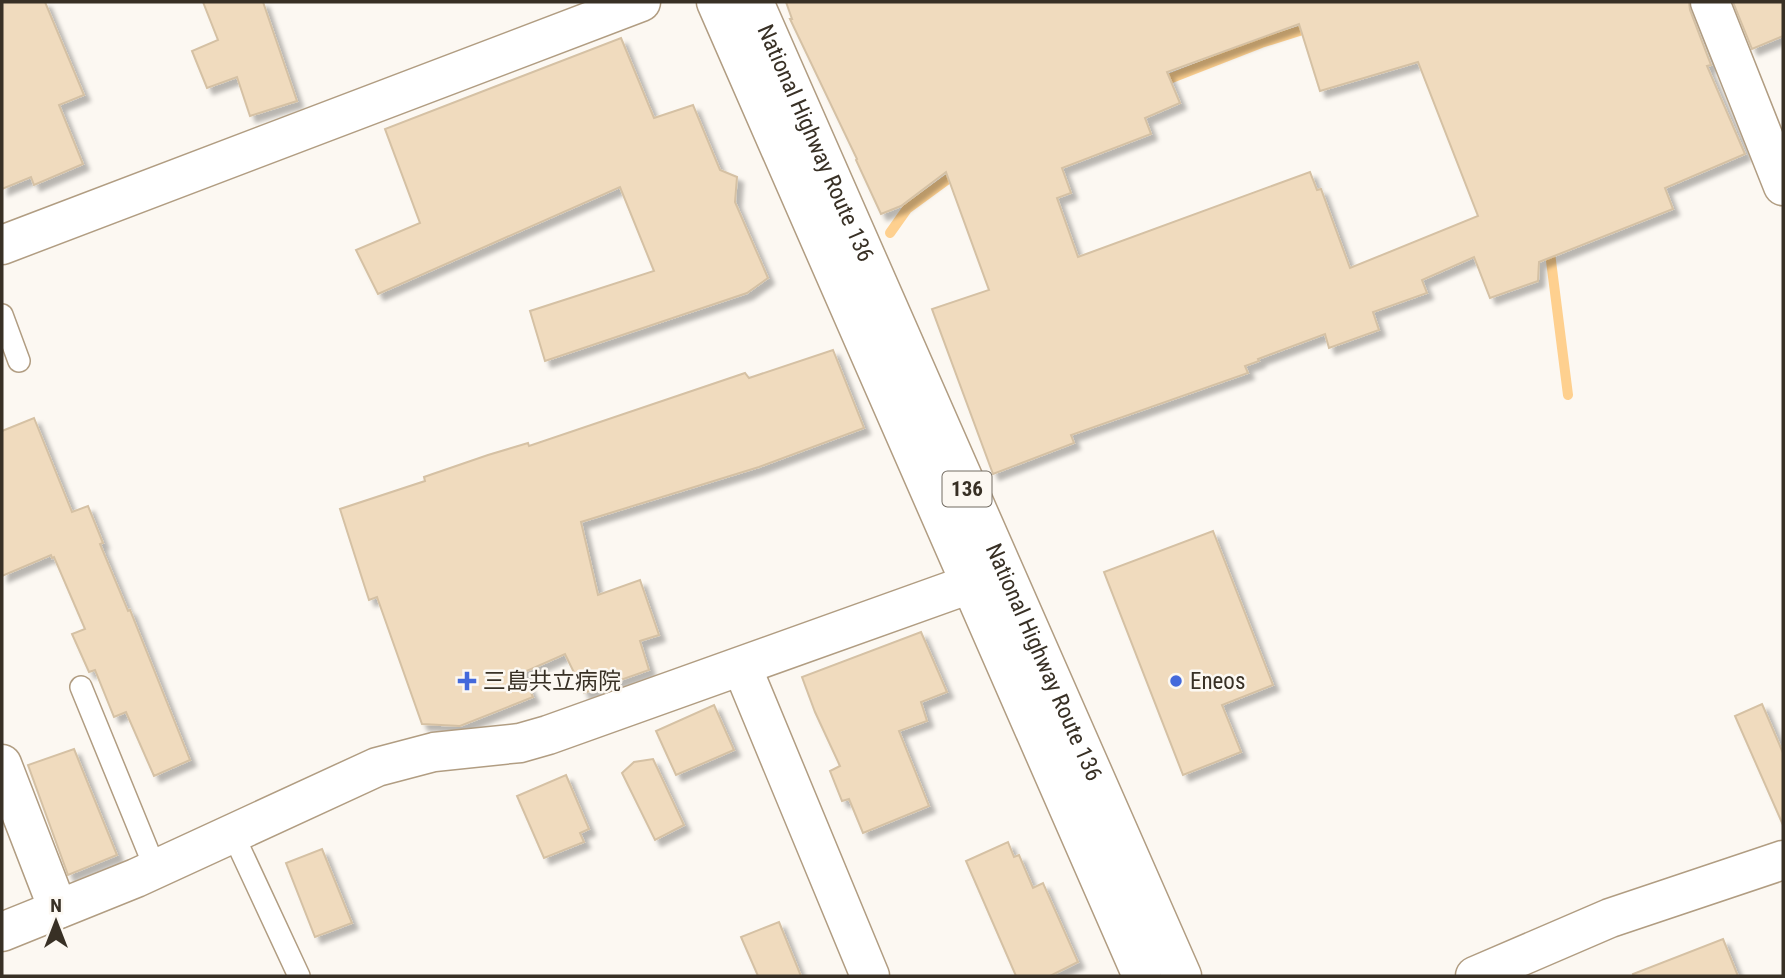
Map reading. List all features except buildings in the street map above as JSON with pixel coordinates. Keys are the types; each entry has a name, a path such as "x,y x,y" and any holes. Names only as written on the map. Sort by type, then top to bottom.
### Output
{"main road":[{"path":"2,245 641,2"},
{"name":"National Highway Route 136","path":"716,2 1142,976"},
{"name":"National Highway Route 136","path":"754,2 1182,976"},
{"path":"1710,2 1783,186"},
{"path":"2,932 155,868 377,767 434,752 520,743 742,667 970,584"},
{"path":"742,667 870,976"},
{"path":"2,764 58,909"},
{"path":"1475,976 1610,918 1783,860"}],"lane":[{"path":"2,315 19,361"},
{"path":"81,687 155,868"},
{"path":"232,832 299,976"}],"waterway":[{"path":"1156,84 1261,43 1312,27"},
{"path":"890,233 907,209 959,171"},
{"path":"1549,245 1568,395"}],"place":[{"name":"三島共立病院","path":"467,681"},
{"name":"Eneos","path":"1176,681"}]}
